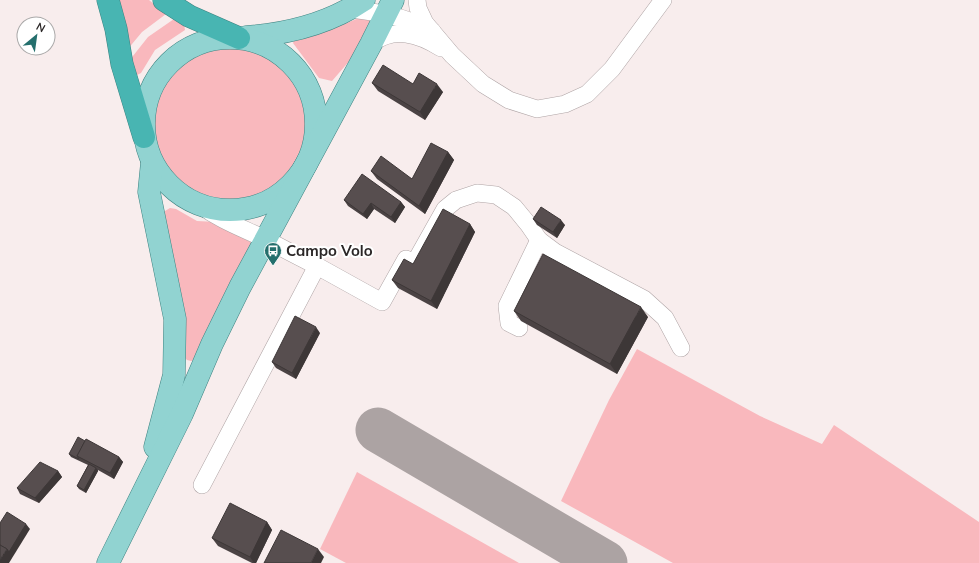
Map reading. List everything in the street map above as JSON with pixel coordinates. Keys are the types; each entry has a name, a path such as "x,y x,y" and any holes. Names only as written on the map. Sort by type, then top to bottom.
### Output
{"highway":[{"path":"108,0 116,29 122,64 144,137"},
{"path":"164,0 189,16 239,38"}],"main road":[{"path":"239,38 266,45 290,61 307,84 316,111 316,140 306,166 291,186 271,200 248,208 224,210 200,205 181,194 164,180 152,162 144,137 144,111 152,86 167,64 188,48 212,39 260,36 295,29 329,19 357,4"},
{"path":"108,563 182,414 212,344 234,299 390,7"},
{"path":"136,508 158,436 174,375 175,318 150,192 152,162"}],"street":[{"path":"417,0 418,8 425,23 452,55 483,84 509,100 537,109 565,104 587,94 612,69 663,0"},
{"path":"357,4 390,7 415,23 432,31"},
{"path":"371,44 394,33 410,34 435,44 452,55"},
{"path":"200,205 227,222 265,239 382,302 406,259 414,264 445,209 456,200 477,193 496,195 514,208 539,240 555,252 644,299 665,318 681,348"},
{"path":"519,328 509,323 507,306 539,240"},
{"path":"202,485 316,266"}],"shaded area":[{"path":"116,0 149,0 166,14 142,32 127,50"},
{"path":"359,18 373,18 358,51 332,81 319,78 293,43 295,39 327,31"},
{"path":"174,19 184,24 185,30 155,50 141,73 137,75 129,61 148,37"},
{"path":"223,47 237,47 252,50 266,56 284,69 297,87 303,101 306,123 303,145 297,159 284,177 266,190 252,196 237,199 223,199 208,196 194,190 182,182 171,171 163,159 157,145 154,130 154,116 157,101 163,87 171,75 182,64 194,56 208,50"},
{"path":"170,208 176,209 197,221 216,222 252,243 194,360 191,361 185,358 163,215 165,211"},
{"path":"637,349 760,416 822,444 834,425 979,522 979,563 673,563 561,501 609,400"},
{"path":"357,472 519,563 346,563 320,549"}],"building":[{"path":"383,65 413,84 419,73 437,84 420,112 372,83"},
{"path":"431,143 448,152 419,206 371,171 381,156 412,179"},
{"path":"362,174 401,202 391,217 371,203 363,214 344,200"},
{"path":"541,207 561,220 553,232 533,219"},
{"path":"443,209 470,224 431,301 392,280 404,259 413,264"},
{"path":"543,254 641,307 610,364 514,311"},
{"path":"295,316 316,327 292,373 272,362"},
{"path":"78,437 85,441 77,456 79,459 69,454"},
{"path":"86,439 119,457 110,473 77,456"},
{"path":"40,462 58,471 35,498 17,488"},
{"path":"89,464 96,468 84,490 77,486"},
{"path":"230,503 267,522 250,557 212,538"},
{"path":"7,512 26,524 9,552 0,545 0,523"},
{"path":"281,530 318,549 311,563 264,563"},
{"path":"0,545 7,549 0,560"}],"taxiway":[{"path":"378,430 605,563"}],"place":[{"name":"Campo Volo","path":"273,266"}]}
